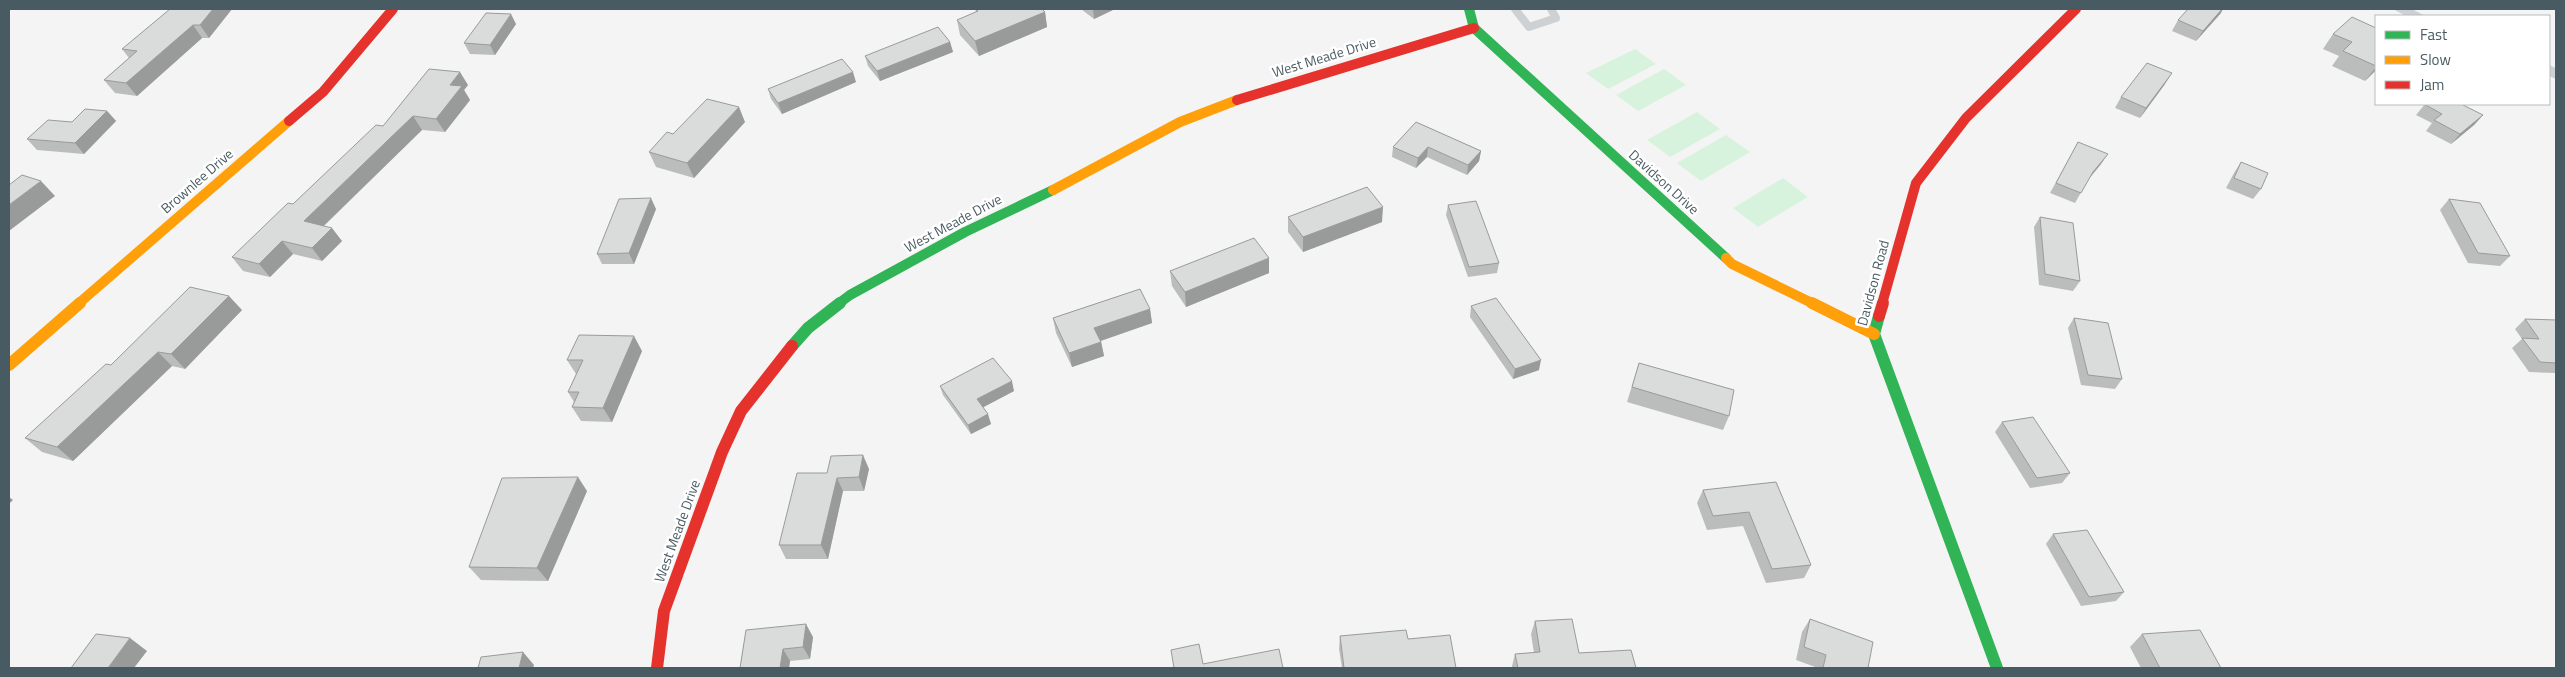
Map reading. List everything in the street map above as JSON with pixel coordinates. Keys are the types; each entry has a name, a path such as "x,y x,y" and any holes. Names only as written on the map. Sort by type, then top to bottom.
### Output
{"street":[{"name":"Brownlee Drive","path":"9,365 322,92 393,9"},
{"path":"1469,9 1474,28"},
{"name":"Davidson Road","path":"1996,668 1874,334 1916,183 1966,118 2076,9"},
{"path":"2400,9 2415,15"},
{"name":"Davidson Drive","path":"1474,28 1732,264 1874,334"},
{"name":"West Meade Drive","path":"657,668 664,611 722,452 741,411 808,328 850,295 965,232 1043,194 1180,122 1249,95 1474,28"}],"lane":[{"path":"1515,9 1528,27 1556,18 1551,9"}],"green space":[{"path":"1635,49 1656,64 1608,89 1586,73"},
{"path":"1664,69 1686,85 1638,111 1616,95"},
{"path":"1697,112 1720,129 1670,157 1647,140"},
{"path":"1726,135 1750,152 1701,181 1677,163"},
{"path":"1783,178 1808,197 1758,227 1733,208"}],"building":[{"path":"170,9 213,9 200,25 193,25 126,83 104,80 137,51 122,49"},
{"path":"975,9 1042,9 1045,12 975,41 957,20 978,11"},
{"path":"2188,9 2222,9 2203,31 2178,20"},
{"path":"486,13 511,14 490,45 464,43"},
{"path":"2352,17 2375,28 2375,66 2343,51 2352,42 2333,34"},
{"path":"938,27 950,42 877,71 865,56"},
{"path":"842,59 853,72 778,103 768,89"},
{"path":"2147,63 2172,73 2146,108 2121,97"},
{"path":"429,69 460,72 450,85 462,86 436,119 413,116 304,221 332,228 312,248 282,241 259,264 232,257 288,203 293,204 376,125 383,126"},
{"path":"707,99 739,107 687,163 649,152 667,132 673,134"},
{"path":"2426,105 2463,105 2483,115 2460,134 2434,120 2442,114"},
{"path":"85,109 107,111 75,143 27,139 48,120 72,122"},
{"path":"1416,122 1481,151 1468,165 1428,147 1418,158 1393,147"},
{"path":"2078,142 2108,154 2093,172 2081,193 2056,183"},
{"path":"2241,162 2268,173 2261,189 2234,178"},
{"path":"22,175 41,181 9,205 9,185"},
{"path":"1367,187 1383,207 1303,237 1288,217"},
{"path":"651,198 629,253 597,254 619,199"},
{"path":"2449,199 2480,203 2510,256 2478,253"},
{"path":"1476,201 1499,263 1469,267 1448,205"},
{"path":"2040,217 2073,223 2080,281 2045,274"},
{"path":"1254,238 1269,258 1185,292 1170,271"},
{"path":"190,287 229,296 171,354 158,352 57,447 25,438 106,364 111,365"},
{"path":"1140,289 1150,309 1094,328 1101,342 1069,353 1053,318"},
{"path":"1496,298 1541,360 1515,369 1471,306"},
{"path":"2074,318 2108,323 2122,379 2088,375"},
{"path":"2525,319 2556,320 2556,363 2540,362 2522,338 2539,339"},
{"path":"579,335 634,336 603,408 572,407 579,392 568,392 583,360 567,360"},
{"path":"993,358 1012,381 977,399 988,414 968,425 940,386"},
{"path":"1639,363 1734,390 1729,416 1632,387"},
{"path":"2033,417 2070,473 2037,478 2002,422"},
{"path":"863,455 859,477 837,478 821,545 779,545 797,473 827,473 831,456"},
{"path":"578,477 537,568 469,567 502,478"},
{"path":"1776,482 1811,565 1772,569 1749,512 1713,516 1703,490"},
{"path":"2087,530 2124,592 2089,597 2053,534"},
{"path":"1572,619 1579,653 1631,650 1636,668 1518,668 1515,654 1540,652 1535,621"},
{"path":"1810,619 1873,642 1868,668 1823,668 1826,655 1804,647"},
{"path":"806,624 803,647 783,649 780,668 740,668 746,630"},
{"path":"1406,630 1408,639 1450,635 1456,668 1344,668 1340,636"},
{"path":"2200,630 2221,668 2160,668 2142,634"},
{"path":"96,634 130,638 108,668 71,668"},
{"path":"1199,644 1203,664 1279,649 1283,668 1174,668 1171,650"},
{"path":"523,652 519,668 478,668 481,657"}],"traffic: fast":[{"path":"1469,9 1474,28 1726,258"},
{"path":"792,346 808,328 850,295 965,232 1053,190"},
{"path":"1879,316 1874,334 1997,668"}],"traffic: slow":[{"path":"1053,190 1180,122 1237,100"},
{"path":"9,365 289,121"},
{"path":"1726,258 1732,264 1874,334"}],"traffic: jam":[{"path":"289,121 323,92 393,9"},
{"path":"1879,316 1916,183 1966,118 2076,9"},
{"path":"1237,100 1474,28"},
{"path":"657,668 664,611 722,452 741,411 792,346"}]}
